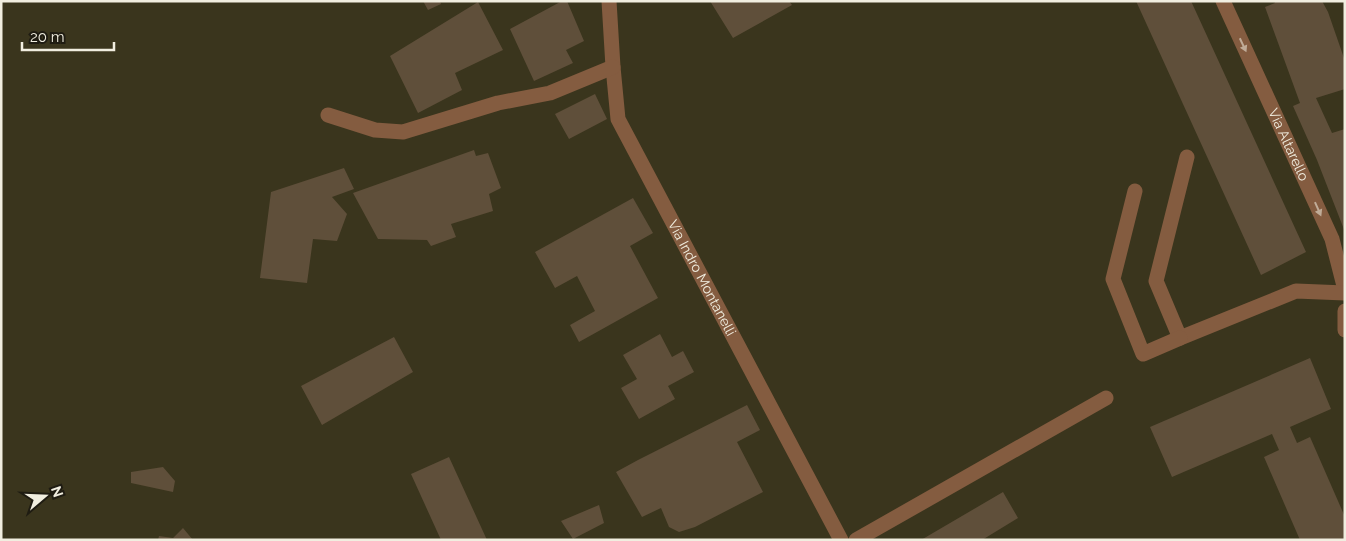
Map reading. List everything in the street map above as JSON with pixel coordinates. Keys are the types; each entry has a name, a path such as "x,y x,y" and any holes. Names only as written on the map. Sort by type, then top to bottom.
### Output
{"street":[{"name":"Via Indro Montanelli","path":"609,1 618,119 841,540"},
{"name":"Via Altarello","path":"1222,1 1332,239 1345,291"},
{"path":"328,115 375,130 403,132 498,104 550,93 613,68"},
{"path":"1180,338 1156,281 1187,157"},
{"path":"1135,191 1113,278 1143,354 1296,291 1345,291"},
{"path":"1345,312 1345,330"},
{"path":"856,540 1106,398"}],"building":[{"path":"423,1 440,1 441,4 428,10"},
{"path":"562,1 567,1 584,41 566,50 573,63 534,81 510,29"},
{"path":"710,1 789,1 792,5 733,38"},
{"path":"1136,1 1191,1 1306,252 1261,275"},
{"path":"1274,1 1322,1 1328,12 1345,61 1345,89 1316,98 1332,133 1345,129 1345,232 1317,160 1293,106 1300,103 1265,7 1275,3"},
{"path":"478,2 503,50 455,73 462,90 418,113 390,56"},
{"path":"595,94 607,119 569,139 555,114"},
{"path":"474,150 476,156 488,153 501,188 489,194 493,211 451,224 456,237 431,246 427,240 378,239 353,193"},
{"path":"344,168 354,189 332,197 347,214 337,241 313,239 307,283 260,278 271,192"},
{"path":"633,198 653,233 630,246 658,298 579,342 570,325 595,311 577,276 555,288 535,252"},
{"path":"660,334 672,357 683,351 694,372 668,386 675,399 639,419 621,388 637,379 623,355"},
{"path":"394,337 413,372 322,425 301,386"},
{"path":"1310,358 1331,409 1290,427 1297,443 1310,437 1345,517 1345,540 1300,540 1264,457 1279,450 1272,434 1172,477 1150,427"},
{"path":"747,405 760,430 737,442 763,492 695,527 679,532 669,527 661,508 642,517 616,472"},
{"path":"449,457 487,540 441,540 411,474"},
{"path":"163,467 175,481 173,492 131,483 131,472"},
{"path":"1003,492 1018,518 982,540 921,540"},
{"path":"599,505 604,523 573,539 561,521"},
{"path":"183,528 193,540 158,540 159,536 173,538"}]}
